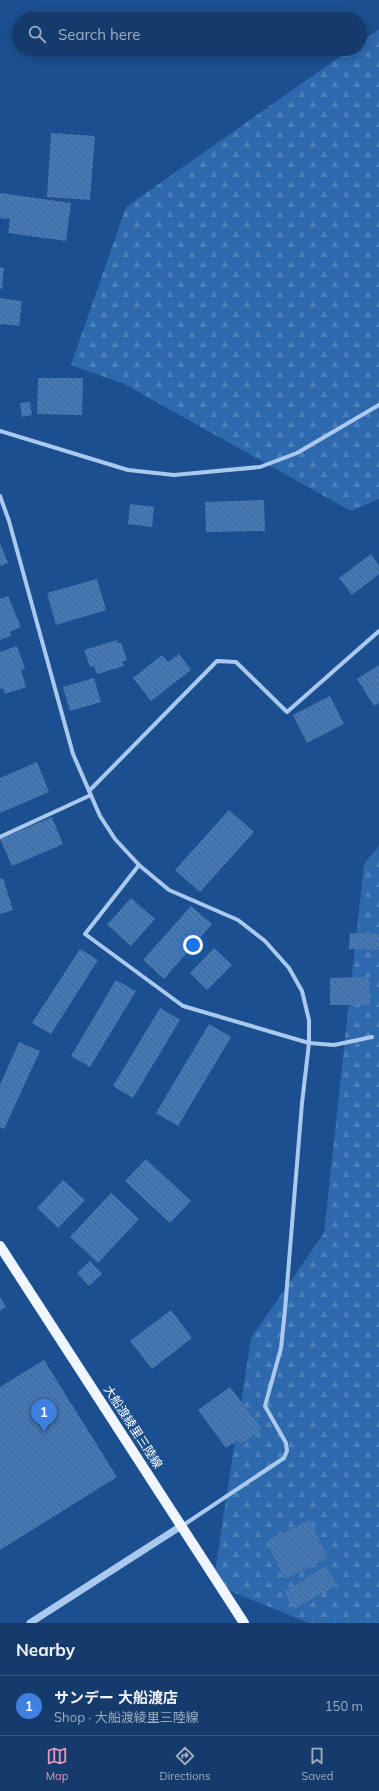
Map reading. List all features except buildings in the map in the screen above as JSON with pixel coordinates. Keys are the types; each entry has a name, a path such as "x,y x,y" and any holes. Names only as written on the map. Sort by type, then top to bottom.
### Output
{"main road":[{"name":"大船渡綾里三陸線","path":"0,1246 244,1623"}],"street":[{"path":"0,431 128,470 174,475 260,467 297,453 379,405"},
{"path":"0,496 9,521 73,754 100,816 115,839 139,866 170,890 238,920 265,941 289,968 302,991 309,1020 309,1043 302,1103 286,1310 281,1348 265,1406 286,1444 287,1451 284,1458 30,1623"},
{"path":"0,837 90,793 216,661 236,662 287,712 379,631"},
{"path":"139,866 85,934 183,1006 309,1043 334,1045 372,1037"}],"green space":[{"path":"379,29 379,499 351,511 124,384 71,365 126,207 341,56 367,56 367,38"},
{"path":"379,846 379,1623 309,1623 213,1584 251,1338 324,1233 364,864"}],"place":[{"name":"サンデー 大船渡店","path":"44,1432"}]}
